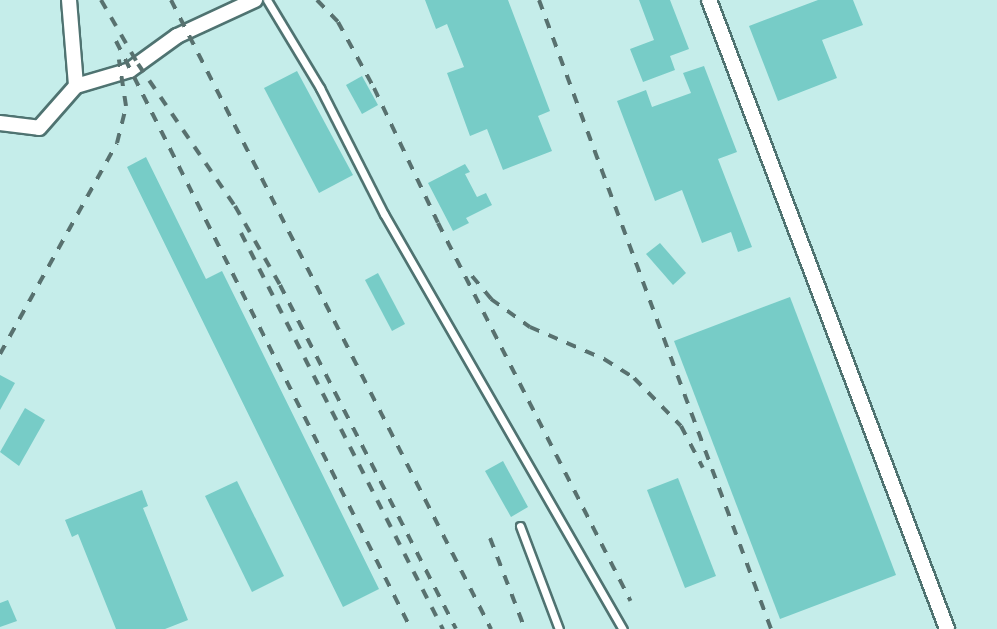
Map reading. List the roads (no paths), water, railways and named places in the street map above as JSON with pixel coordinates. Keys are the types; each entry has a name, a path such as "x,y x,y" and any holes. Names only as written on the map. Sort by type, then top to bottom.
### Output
{"street":[{"path":"69,0 76,86"},
{"path":"0,123 39,128 76,86 130,70 177,36 255,0"},
{"path":"709,0 947,629"}],"lane":[{"path":"267,0 320,88 384,214 623,629"},
{"path":"520,526 559,629"}],"railway":[{"path":"101,0 138,64 235,206 280,285 456,629"},
{"path":"171,0 491,629"},
{"path":"317,0 338,22 374,88 438,223 631,601"},
{"path":"539,0 771,629"},
{"path":"116,41 411,629"},
{"path":"0,354 117,143 126,106 119,60"},
{"path":"241,233 443,629"},
{"path":"472,276 491,299 530,327 604,359 634,378 681,426 703,468"},
{"path":"490,538 525,629"}]}
